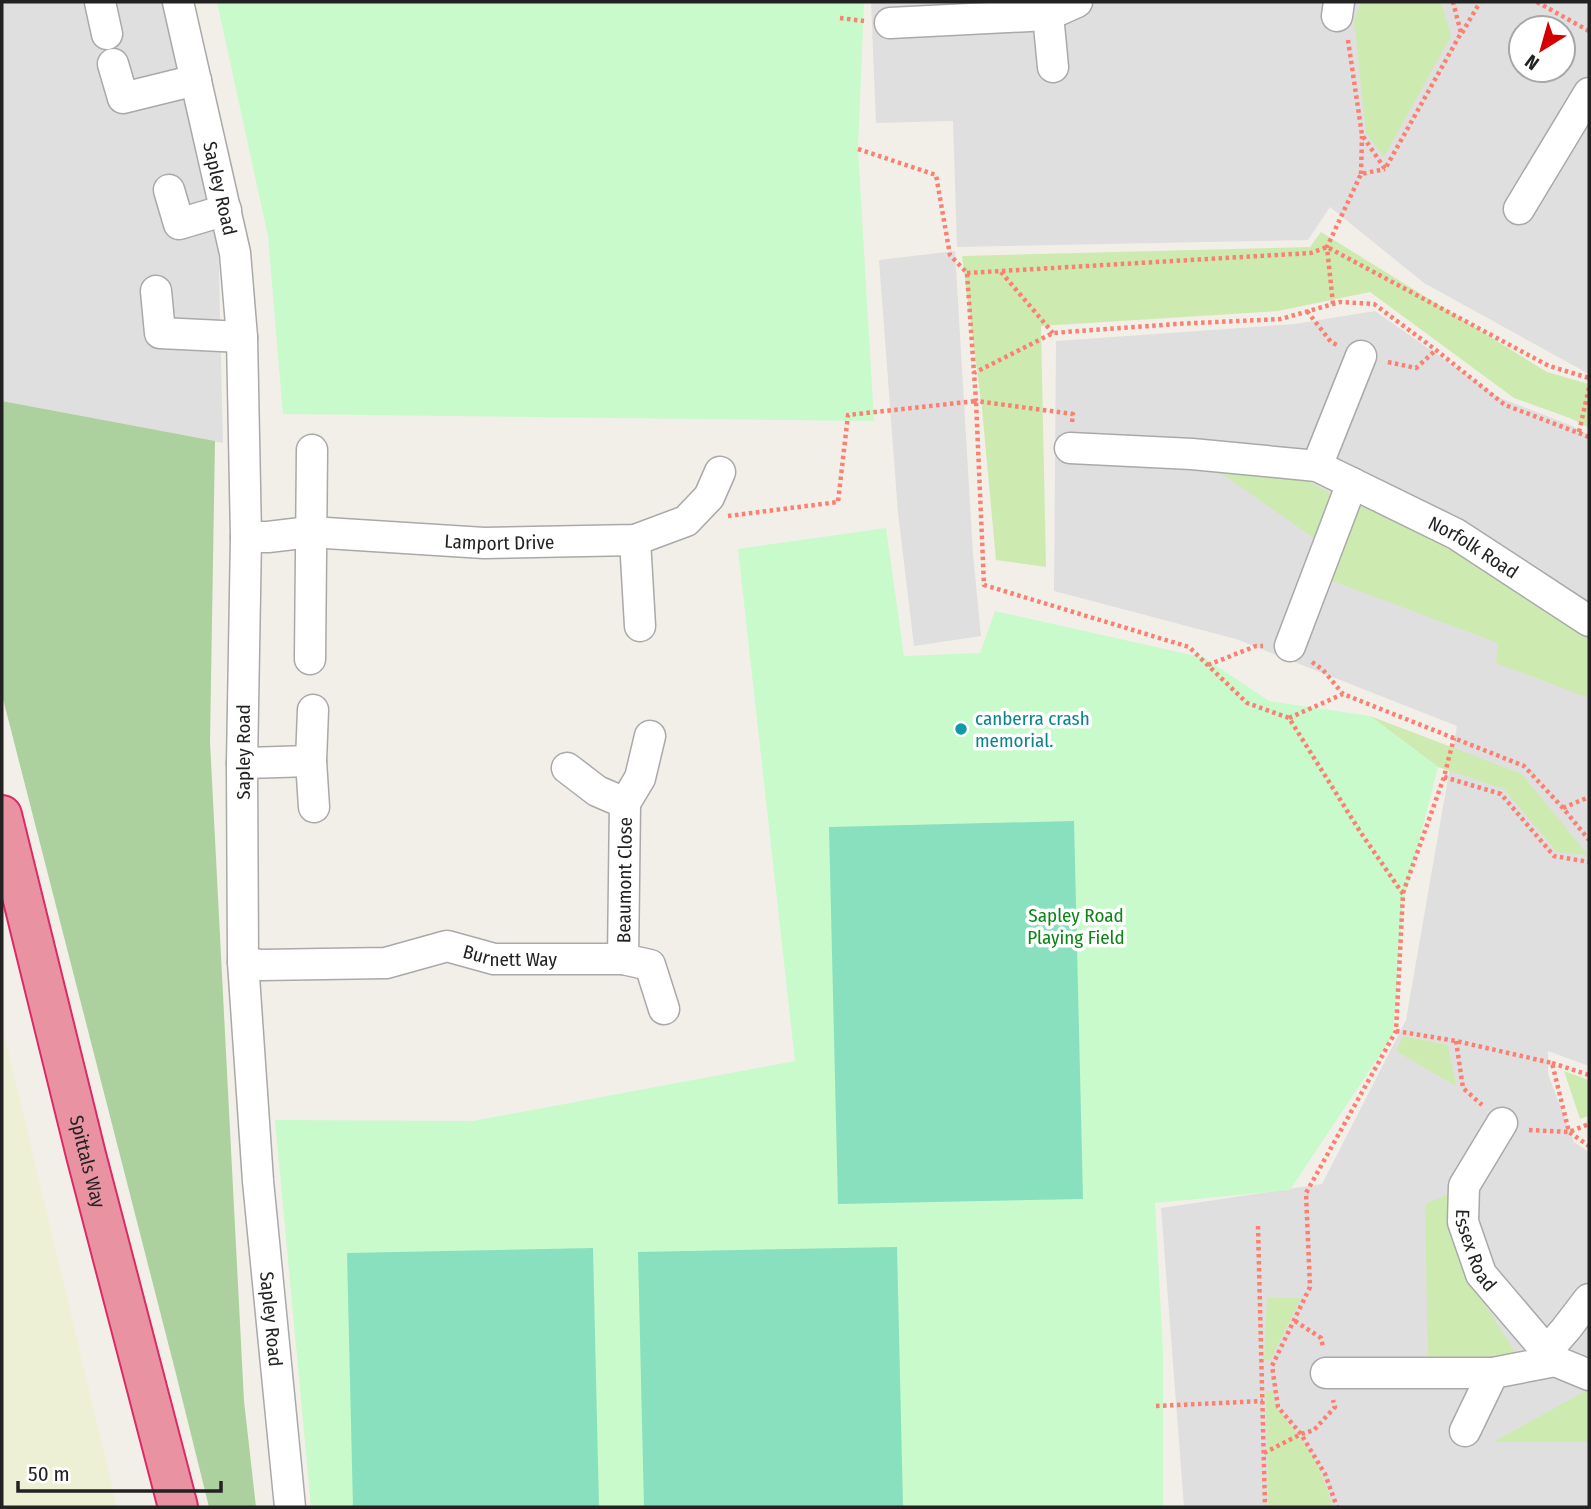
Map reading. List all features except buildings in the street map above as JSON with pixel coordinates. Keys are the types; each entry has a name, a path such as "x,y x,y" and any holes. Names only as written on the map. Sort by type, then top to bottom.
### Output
{"highway":[{"name":"Spittals Way","path":"2,814 178,1507"}],"street":[{"path":"100,2 107,34"},
{"name":"Sapley Road","path":"178,2 236,253 242,337 246,537 243,962 258,1181 290,1507"},
{"path":"890,23 1048,15 1077,2"},
{"path":"1048,15 1053,68"},
{"path":"113,64 123,98 197,80"},
{"path":"1519,209 1589,93"},
{"path":"169,190 179,224 226,211"},
{"path":"156,291 160,333 242,337"},
{"path":"1317,466 1361,356"},
{"name":"Norfolk Road","path":"1070,448 1192,454 1317,466 1456,534 1589,621"},
{"path":"310,659 312,450"},
{"path":"686,521 709,497 720,472"},
{"path":"1290,646 1352,483"},
{"name":"Lamport Drive","path":"246,537 310,532 484,543 635,540 686,521"},
{"path":"635,540 640,626"},
{"path":"313,710 311,761 314,807"},
{"name":"Beaumont Close","path":"623,959 625,803 640,778 650,736"},
{"path":"243,763 311,761"},
{"name":"Beaumont Close","path":"567,768 597,791 625,803"},
{"name":"Burnett Way","path":"243,962 261,965 386,963 447,946 494,959 623,959 650,965 664,1009"},
{"name":"Essex Road","path":"1502,1123 1464,1186 1463,1222 1481,1274 1551,1356 1589,1375"},
{"path":"1326,1373 1493,1373 1551,1356 1566,1329 1589,1299"},
{"path":"1465,1431 1493,1373"}],"path":[{"path":"1453,2 1461,33"},
{"path":"1361,174 1385,169 1480,2"},
{"path":"1537,2 1589,31"},
{"path":"1333,304 1327,247 1361,174 1362,135 1346,27 1338,9"},
{"path":"1362,135 1385,169"},
{"path":"858,149 936,175 950,254 967,273 984,585 1189,647 1247,704 1289,718 1403,894"},
{"path":"967,273 1311,253 1327,247 1549,366 1589,378"},
{"path":"1000,271 1053,333"},
{"path":"974,373 1053,333 1281,318 1340,302 1374,304 1505,405 1589,437"},
{"path":"1578,432 1589,388"},
{"path":"686,521 838,502 848,415 976,401 1073,415 1070,448"},
{"path":"1289,718 1343,694 1524,766 1563,807 1589,840"},
{"path":"1337,1507 1325,1475 1301,1434 1279,1406 1272,1366 1310,1287 1306,1193 1396,1031 1403,894 1444,777 1454,738"},
{"path":"1444,777 1502,794 1554,856 1589,862"},
{"path":"1563,807 1589,797"},
{"path":"1396,1031 1456,1041 1552,1063 1589,1075"},
{"path":"1552,1063 1569,1132 1589,1146"},
{"path":"1258,1226 1265,1507"},
{"path":"1262,1366 1272,1366"},
{"path":"1156,1406 1263,1401"}],"shaded area":[{"path":"2,2 166,2 218,229 223,443 2,401"},
{"path":"871,2 1589,2 1589,374 1424,283 1330,207 1308,240 957,247 953,121 876,123"},
{"path":"955,251 973,554 981,636 914,646 898,513 879,260"},
{"path":"1375,311 1498,397 1589,435 1589,1066 1548,1051 1548,1074 1574,1142 1589,1152 1589,1507 1184,1507 1161,1208 1322,1184 1406,1020 1457,726 1236,639 1054,591 1056,341 1295,324"}],"green space":[{"path":"217,2 864,2 858,149 874,421 283,414 268,236"},
{"path":"1361,2 1441,2 1451,36 1384,157 1366,133 1354,21"},
{"path":"1321,232 1547,372 1589,384 1589,428 1514,398 1370,292 1278,311 1041,326 1046,567 996,560 982,409 962,256 1310,247"},
{"path":"2,401 215,441 210,742 244,1401 256,1507 209,1507 2,695"},
{"path":"1221,473 1306,480 1333,495 1315,539"},
{"path":"1355,502 1457,551 1589,637 1589,698 1496,663 1498,643 1327,579"},
{"name":"Sapley Road Playing Field","path":"886,528 904,656 980,653 995,611 1205,658 1269,701 1370,716 1438,767 1403,904 1393,1035 1290,1190 1155,1203 1163,1351 1163,1507 311,1507 275,1120 473,1121 795,1061 738,549"},
{"path":"1370,716 1522,774 1588,855 1557,852 1504,789 1438,767"},
{"path":"1074,821 1083,1199 838,1204 829,827"},
{"path":"2,1025 117,1507 2,1507"},
{"path":"1403,1036 1448,1045 1456,1086 1396,1051"},
{"path":"1564,1071 1589,1080 1589,1116 1580,1119"},
{"path":"1449,1194 1469,1279 1518,1357 1428,1362 1425,1204"},
{"path":"897,1247 903,1507 644,1507 638,1252"},
{"path":"593,1248 599,1507 353,1507 347,1253"},
{"path":"1267,1298 1301,1298 1270,1361 1264,1360"},
{"path":"1589,1389 1589,1442 1493,1442"},
{"path":"1266,1391 1273,1391 1276,1407 1303,1441 1320,1470 1333,1507 1268,1507"}],"place":[{"name":"canberra crash memorial.","path":"961,729"}]}
